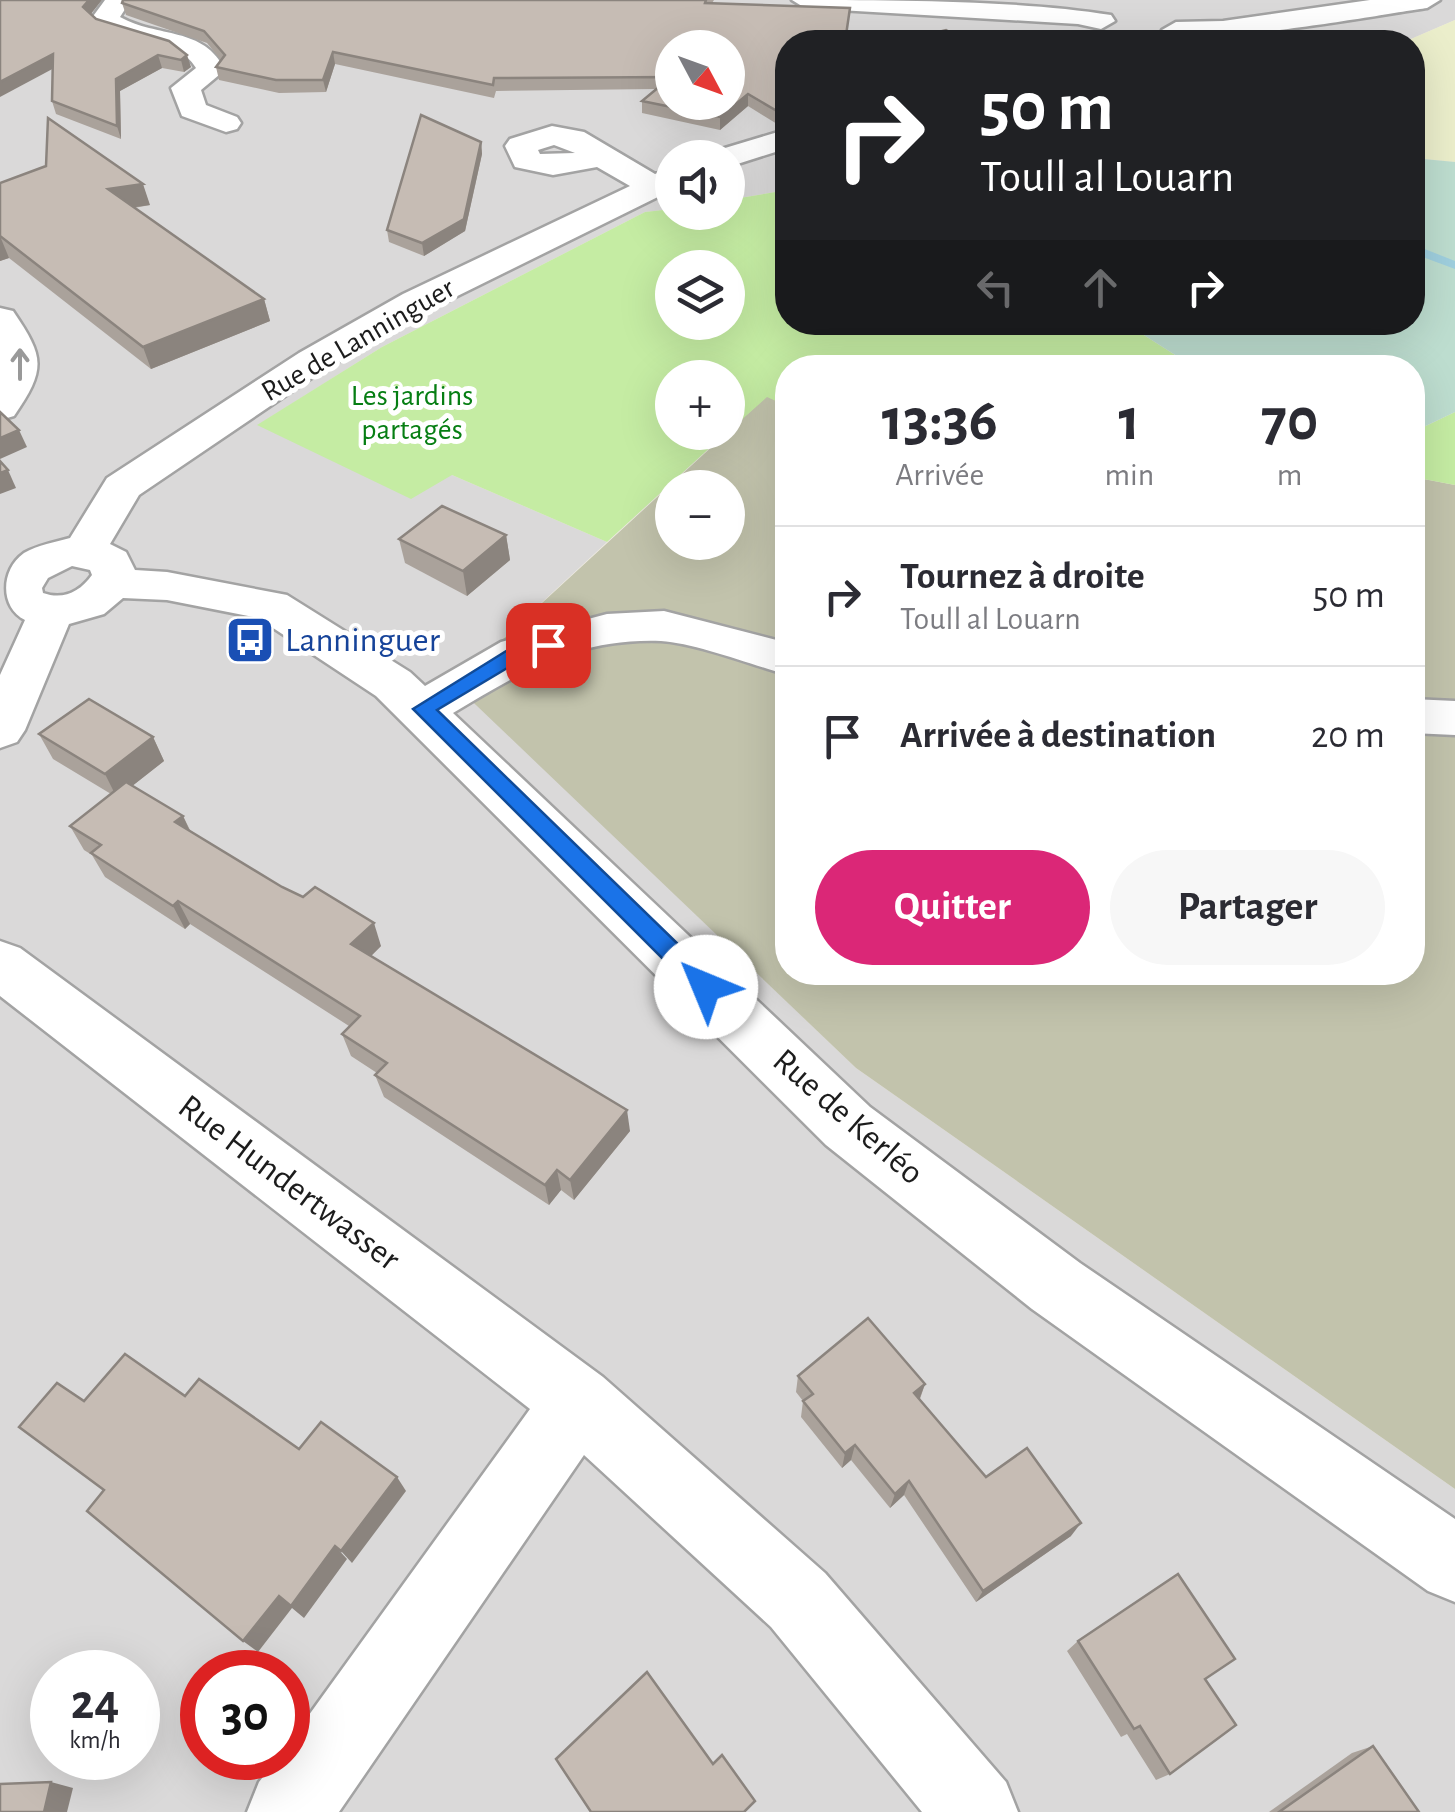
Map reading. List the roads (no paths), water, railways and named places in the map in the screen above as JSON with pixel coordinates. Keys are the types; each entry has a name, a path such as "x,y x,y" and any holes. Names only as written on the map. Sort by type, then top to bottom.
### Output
{"street":[{"path":"118,0 104,20 118,30 195,47 208,58 211,70 186,88 193,110 226,123"},
{"path":"806,0 1078,16 1112,26"},
{"path":"1196,30 1427,0"},
{"path":"745,152 775,142"},
{"path":"597,156 655,180"},
{"name":"Rue de Lanninguer","path":"98,568 122,487 312,361 416,302 655,187"},
{"path":"0,319 22,349 21,378 0,408"},
{"path":"0,730 24,603 94,600 98,568"},
{"name":"Rue de Kerléo","path":"98,568 271,606 393,684 848,1126 1056,1286 1455,1564"},
{"path":"423,709 518,653 607,629 664,626 775,656"},
{"path":"1425,717 1455,718"},
{"name":"Rue Hundertwasser","path":"0,964 578,1402 798,1600 976,1812"},
{"path":"289,1812 578,1402"}],"waterway":[{"path":"1425,253 1455,265"}],"place":[{"name":"Lanninguer","path":"250,640"}],"park label":[{"name":"Les jardins partagés","path":"412,413"}]}
